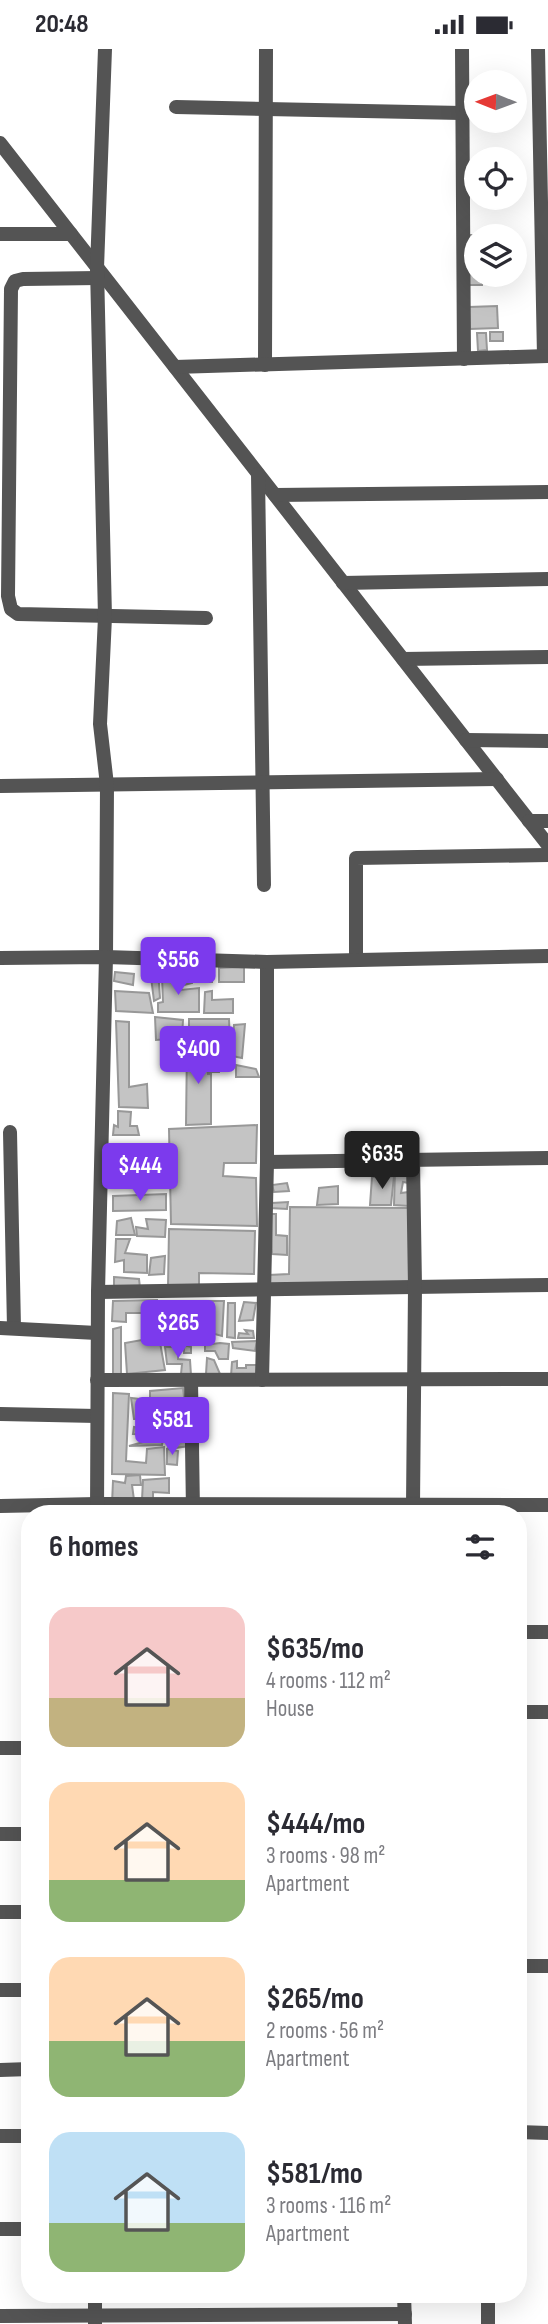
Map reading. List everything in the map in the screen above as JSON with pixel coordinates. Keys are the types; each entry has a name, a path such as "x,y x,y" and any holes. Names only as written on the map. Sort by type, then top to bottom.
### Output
{"street":[{"path":"97,1505 97,1333 106,957 107,785 100,724 104,617 98,273 105,49"},
{"path":"265,365 266,49"},
{"path":"462,49 464,359"},
{"path":"175,367 546,356 538,49"},
{"path":"176,107 462,113"},
{"path":"0,143 98,273 175,367 548,845"},
{"path":"0,234 71,234"},
{"path":"98,273 23,279 15,281 11,289 8,596 11,609 18,614 206,618"},
{"path":"258,474 264,885"},
{"path":"275,495 548,492"},
{"path":"344,583 548,579"},
{"path":"403,659 548,657"},
{"path":"467,740 548,741"},
{"path":"0,786 497,779"},
{"path":"529,821 548,821"},
{"path":"356,960 356,858 548,855"},
{"path":"0,958 106,957 267,962 548,956"},
{"path":"262,1380 266,1288 267,962"},
{"path":"10,1132 7,1328 97,1333"},
{"path":"267,1162 548,1158"},
{"path":"406,1505 413,1380 414,1160"},
{"path":"98,1292 548,1285"},
{"path":"97,1380 548,1379"},
{"path":"191,1380 193,1505"},
{"path":"0,1414 97,1416"},
{"path":"527,1505 548,1505"},
{"path":"0,1506 21,1507"},
{"path":"527,1632 548,1632"},
{"path":"527,1712 548,1712"},
{"path":"0,1748 21,1748"},
{"path":"0,1834 21,1834"},
{"path":"0,1912 21,1912"},
{"path":"527,1966 548,1966"},
{"path":"0,1990 21,1990"},
{"path":"0,2070 21,2069"},
{"path":"527,2132 548,2133"},
{"path":"0,2136 21,2136"},
{"path":"0,2229 21,2229"},
{"path":"488,2303 488,2324"},
{"path":"0,2316 95,2320 405,2319"}],"building":[{"path":"497,306 498,328 470,329 469,307"},
{"path":"490,332 503,332 503,341 490,341"},
{"path":"477,333 486,333 487,350 478,351"},
{"path":"212,965 212,982 196,982 197,976 203,975 203,967"},
{"path":"192,966 192,983 184,985 182,968"},
{"path":"244,967 244,982 219,982 219,968"},
{"path":"150,969 158,970 160,998 154,1001"},
{"path":"115,972 134,974 133,985 114,981"},
{"path":"179,974 181,990 199,988 199,1012 158,1012 158,1003 163,1002 162,977"},
{"path":"115,991 149,993 153,1013 116,1011"},
{"path":"212,991 212,1000 233,999 233,1013 204,1013 205,992"},
{"path":"155,1017 183,1020 182,1038 156,1040"},
{"path":"189,1019 229,1019 230,1043 189,1043"},
{"path":"116,1021 129,1022 129,1087 147,1084 148,1108 119,1107"},
{"path":"245,1024 242,1058 232,1056 234,1025"},
{"path":"187,1045 208,1045 211,1124 186,1125"},
{"path":"210,1054 220,1057 219,1072 210,1072"},
{"path":"236,1065 256,1069 259,1077 236,1077"},
{"path":"118,1111 131,1112 130,1126 137,1126 139,1135 113,1135 114,1125 118,1127"},
{"path":"257,1125 256,1163 224,1163 223,1176 256,1178 257,1226 171,1224 169,1129"},
{"path":"115,1146 132,1147 133,1154 140,1155 142,1162 157,1162 157,1150 170,1147 170,1178 157,1180 157,1170 127,1171 126,1178 131,1178 131,1183 112,1185"},
{"path":"409,1171 409,1183 403,1182 401,1193 409,1192 409,1206 394,1205 395,1172"},
{"path":"394,1176 391,1205 370,1205 372,1177"},
{"path":"287,1183 289,1191 274,1192 272,1185"},
{"path":"338,1186 338,1204 317,1205 319,1188"},
{"path":"166,1194 166,1210 113,1211 113,1196"},
{"path":"288,1202 287,1209 270,1208 272,1203"},
{"path":"290,1207 409,1208 411,1285 269,1285 269,1275 289,1274"},
{"path":"271,1214 276,1214 276,1235 287,1236 287,1255 272,1254"},
{"path":"131,1218 135,1235 116,1235 117,1221"},
{"path":"146,1219 166,1220 165,1237 137,1236 136,1227 148,1229"},
{"path":"169,1229 255,1231 254,1274 199,1273 199,1287 168,1287"},
{"path":"116,1239 130,1239 125,1253 147,1255 147,1273 124,1272 124,1260 115,1262"},
{"path":"165,1256 164,1274 149,1275 151,1258"},
{"path":"114,1277 139,1279 140,1288 114,1288"},
{"path":"157,1300 157,1313 126,1313 126,1322 112,1321 113,1301"},
{"path":"210,1301 224,1301 222,1336 211,1333"},
{"path":"244,1302 256,1303 253,1320 239,1321"},
{"path":"228,1303 235,1303 235,1338 227,1337"},
{"path":"161,1309 171,1309 172,1337 178,1339 178,1344 164,1343"},
{"path":"180,1312 208,1318 208,1339 182,1339"},
{"path":"121,1327 121,1374 113,1374 113,1329"},
{"path":"245,1330 253,1331 254,1338 238,1338 239,1333 248,1334"},
{"path":"159,1337 165,1370 127,1374 125,1343"},
{"path":"257,1341 255,1351 233,1348 232,1342"},
{"path":"229,1344 228,1359 219,1359 215,1351 205,1351 205,1345"},
{"path":"184,1345 191,1347 191,1353 184,1353"},
{"path":"165,1347 178,1347 178,1359 190,1360 191,1375 181,1374 182,1364 167,1364"},
{"path":"207,1358 214,1360 220,1374 206,1374"},
{"path":"237,1361 237,1368 257,1365 256,1375 231,1376 232,1362"},
{"path":"183,1388 185,1406 175,1407 174,1417 134,1419 131,1398 165,1402 150,1398 150,1391"},
{"path":"113,1393 129,1394 126,1461 146,1463 147,1449 164,1447 165,1475 112,1474"},
{"path":"145,1423 184,1424 184,1436 133,1434 134,1427 145,1429"},
{"path":"190,1438 189,1446 168,1449 170,1440"},
{"path":"163,1439 162,1445 129,1446"},
{"path":"167,1449 178,1451 177,1465 167,1464"},
{"path":"140,1475 141,1485 132,1485 134,1500 112,1504 113,1481 125,1483 126,1476"},
{"path":"169,1478 169,1493 153,1492 153,1502 142,1500 143,1480"}]}
